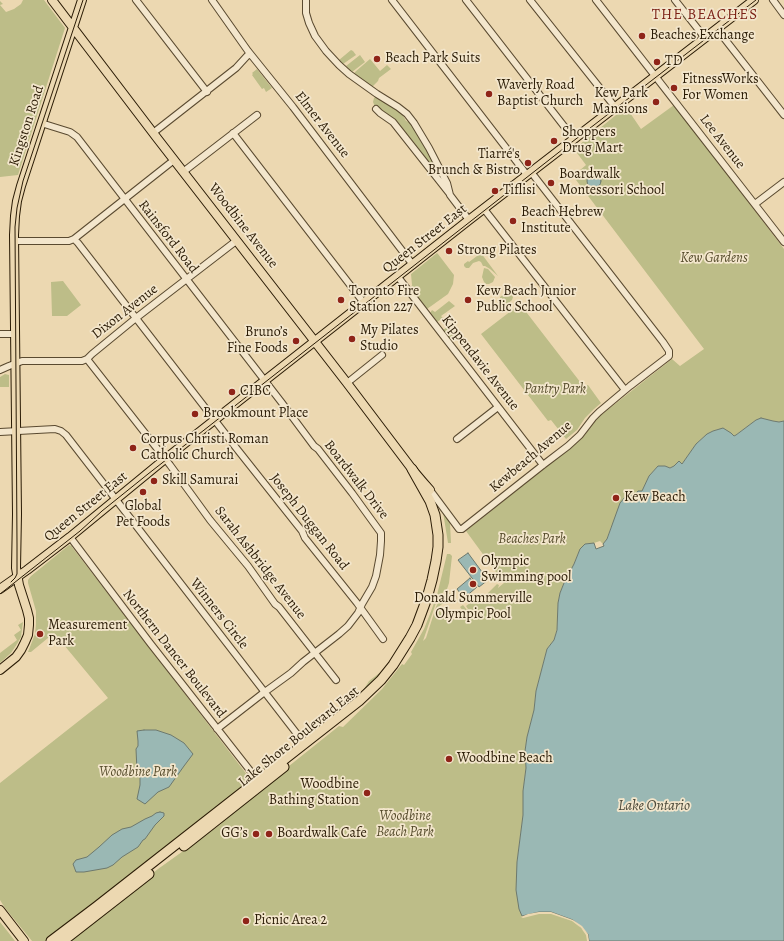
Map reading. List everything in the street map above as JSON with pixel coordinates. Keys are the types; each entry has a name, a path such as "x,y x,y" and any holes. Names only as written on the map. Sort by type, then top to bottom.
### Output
{"highway":[{"name":"Woodbine Avenue","path":"412,469 430,501"},
{"name":"Lake Shore Boulevard East","path":"51,941 353,712 371,697 391,675 408,652 422,628 433,601 438,581 443,554 444,536 442,521 430,490"},
{"name":"Lake Shore Boulevard East","path":"63,941 260,783 304,743 381,680 393,665 417,625 432,580 438,547 435,515 430,501"}],"main road":[{"name":"Woodbine Avenue","path":"52,0 236,241 412,469 430,490"},
{"name":"Kingston Road","path":"0,670 19,654 29,630 28,614 16,568 15,216 21,186 82,0"},
{"name":"Queen Street East","path":"0,589 70,537 165,459 469,220 754,0"},
{"path":"0,910 24,941"},
{"path":"15,930 20,941"}],"street":[{"path":"136,0 207,92"},
{"path":"306,0 307,20 315,36 326,51 349,74 407,114 430,148 447,183 450,195"},
{"path":"392,0 529,174"},
{"path":"466,0 574,139"},
{"path":"530,0 615,107"},
{"name":"Lee Avenue","path":"596,0 784,242"},
{"path":"675,0 704,38"},
{"path":"773,0 784,15"},
{"name":"Elmer Avenue","path":"214,1 250,54 413,265"},
{"path":"717,29 784,115"},
{"path":"153,133 207,92 236,68 246,56 250,54"},
{"path":"376,109 393,122 469,220"},
{"path":"183,172 257,115"},
{"name":"Rainsford Road","path":"41,123 70,132 77,137 265,381"},
{"path":"233,133 364,303"},
{"path":"14,241 69,241 74,239 174,160"},
{"name":"Kewbeach Avenue","path":"462,529 543,464 568,446 580,435 596,415 625,390 669,356 669,351 663,342 529,174"},
{"path":"755,204 784,182"},
{"path":"484,209 625,390"},
{"name":"Joseph Duggan Road","path":"74,239 383,639"},
{"name":"Dixon Avenue","path":"0,370 22,361 82,361 87,359 136,318 236,241"},
{"name":"Kippendavie Avenue","path":"398,277 543,464"},
{"path":"0,334 15,334"},
{"path":"347,383 382,355"},
{"name":"Sarah Ashbridge Avenue","path":"87,359 248,566 275,604 279,607 336,680"},
{"name":"Boardwalk Drive","path":"217,729 291,673 345,629 358,613 372,587 376,576 380,555 382,540 380,530 265,381"},
{"path":"457,439 498,407"},
{"name":"Winners Circle","path":"16,431 54,429 61,431 66,435 304,743"},
{"path":"0,432 16,431"},
{"name":"Woodbine Avenue","path":"430,490 459,529 462,529"},
{"name":"Northern Dancer Boulevard","path":"70,537 260,783"}],"green space":[{"path":"23,0 44,0 65,28 18,175 0,177 0,5 6,12 14,9 21,4"},
{"path":"351,50 356,55 343,64 339,60"},
{"path":"360,55 365,62 352,72 346,66"},
{"path":"370,59 380,71 387,65 391,69 379,78 372,87 354,74"},
{"path":"257,69 272,88 266,92 252,75 252,73"},
{"path":"376,97 397,110 402,114 406,121 409,122 435,164 434,166 431,165 395,119 375,107 373,102 374,98"},
{"path":"674,105 784,249 784,421 779,422 761,418 733,436 719,429 713,431 707,434 696,444 682,464 669,468 658,466 649,476 642,492 638,491 633,496 630,495 603,544 600,541 585,544 578,554 560,593 557,629 554,640 547,649 536,691 534,710 527,737 525,751 526,768 523,791 523,815 517,862 551,912 573,920 582,926 589,941 67,941 158,869 221,824 224,818 339,726 343,727 382,689 412,654 411,652 424,629 437,595 447,554 452,556 449,583 447,589 438,597 423,641 426,638 436,607 443,596 450,593 452,596 437,608 449,622 463,611 460,607 463,605 467,610 468,609 466,606 480,595 482,597 478,602 497,584 499,585 498,588 504,583 466,531 580,440 601,415 672,359 680,366 704,349 573,176 586,165 574,149 626,107 641,129"},
{"path":"437,253 454,275 453,284 448,294 427,309 411,288 411,274"},
{"path":"481,253 498,276 490,269 483,266 479,261 473,263 469,268 464,266 464,264"},
{"path":"484,268 488,269 495,277 493,282 489,284 484,282 482,277"},
{"path":"63,281 81,305 67,316 52,316 51,282"},
{"path":"506,293 510,293 513,297 512,300 505,306 500,297"},
{"path":"449,301 455,306 441,316 443,318 437,322 430,313 432,310 435,312"},
{"name":"Pantry Park","path":"520,304 584,387 588,385 601,403 585,418 577,430 566,439 551,420 548,421 481,334"},
{"path":"449,326 450,328 452,327 458,334 450,339 443,330"},
{"path":"5,374 9,375 9,387 0,387 0,377"},
{"path":"443,512 450,523 451,543 448,543"},
{"name":"Woodbine Park","path":"69,545 72,546 251,780 46,941 32,941 0,900 0,783 108,698 54,633 31,652 28,652 35,634 36,611 28,580"},
{"path":"23,622 21,637 11,653 0,663 0,653 17,640 14,635 21,630 18,625"},
{"path":"399,649 388,666 365,691 308,736 317,723 325,716 357,697 369,681 386,668 395,652"},
{"path":"293,747 264,770 262,769 278,753"},
{"path":"0,922 8,932 15,941 0,941"}],"water":[{"path":"591,174 597,174 601,178 601,184 597,188 591,188 587,184 587,178"},
{"name":"Lake Ontario","path":"761,418 779,422 784,421 784,941 589,941 588,934 573,920 551,912 539,912 522,916 519,909 516,890 517,862 523,815 523,791 526,768 525,751 527,737 534,710 536,691 547,649 554,640 557,630 560,593 580,549 585,544 594,543 596,549 604,546 603,544 607,539 620,503 626,496 634,496 638,491 642,491 649,476 658,466 670,468 679,461 682,464 696,444 707,434 713,431 723,428 734,436"},
{"name":"Olympic Swimming pool","path":"468,553 488,580 479,587 458,560"},
{"path":"470,578 477,587 464,598 457,589"},
{"path":"156,730 171,735 184,743 193,754 169,787 158,792 145,804 137,799 140,778 139,772 137,771 136,749 138,746 137,731"},
{"path":"160,812 164,813 164,816 138,847 122,857 113,865 107,868 76,872 73,864 76,860 87,857 112,835 122,829 131,827"}],"pier":[{"path":"539,912 551,912 573,920 582,926 588,934 589,941 587,941 586,935 581,928 572,921 551,914 521,917"}],"tram line":[{"path":"11,582 17,574 15,227 17,208 23,181 83,0"},
{"path":"0,594 80,531 148,474 756,0"}],"place":[{"name":"Beaches Exchange","path":"642,36"},
{"name":"Beach Park Suits","path":"377,59"},
{"name":"TD","path":"657,62"},
{"name":"FitnessWorks For Women","path":"674,88"},
{"name":"Waverly Road Baptist Church","path":"489,94"},
{"name":"Kew Park Mansions","path":"656,102"},
{"name":"Shoppers Drug Mart","path":"554,141"},
{"name":"Tiarré's Brunch & Bistro","path":"528,163"},
{"name":"Boardwalk Montessori School","path":"551,183"},
{"name":"Tiflisi","path":"495,191"},
{"name":"Beach Hebrew Institute","path":"513,221"},
{"name":"Strong Pilates","path":"449,251"},
{"name":"Toronto Fire Station 227","path":"341,300"},
{"name":"Kew Beach Junior Public School","path":"468,300"},
{"name":"My Pilates Studio","path":"352,339"},
{"name":"Bruno’s Fine Foods","path":"296,341"},
{"name":"CIBC","path":"232,392"},
{"name":"Brookmount Place","path":"195,414"},
{"name":"Corpus Christi Roman Catholic Church","path":"133,448"},
{"name":"Skill Samurai","path":"154,481"},
{"name":"Global Pet Foods","path":"143,492"},
{"name":"Kew Beach","path":"616,498"},
{"name":"Olympic Swimming pool","path":"473,570"},
{"name":"Donald Summerville Olympic Pool","path":"473,584"},
{"name":"Measurement Park","path":"40,634"},
{"name":"Woodbine Beach","path":"449,759"},
{"name":"Woodbine Bathing Station","path":"367,793"},
{"name":"GG’s","path":"256,834"},
{"name":"Boardwalk Cafe","path":"269,834"},
{"name":"Picnic Area 2","path":"246,921"}],"district":[{"name":"THE BEACHES","path":"705,15"}],"park label":[{"name":"Kew Gardens","path":"714,259"},
{"name":"Beaches Park","path":"532,540"},
{"name":"Woodbine Beach Park","path":"405,826"}]}
